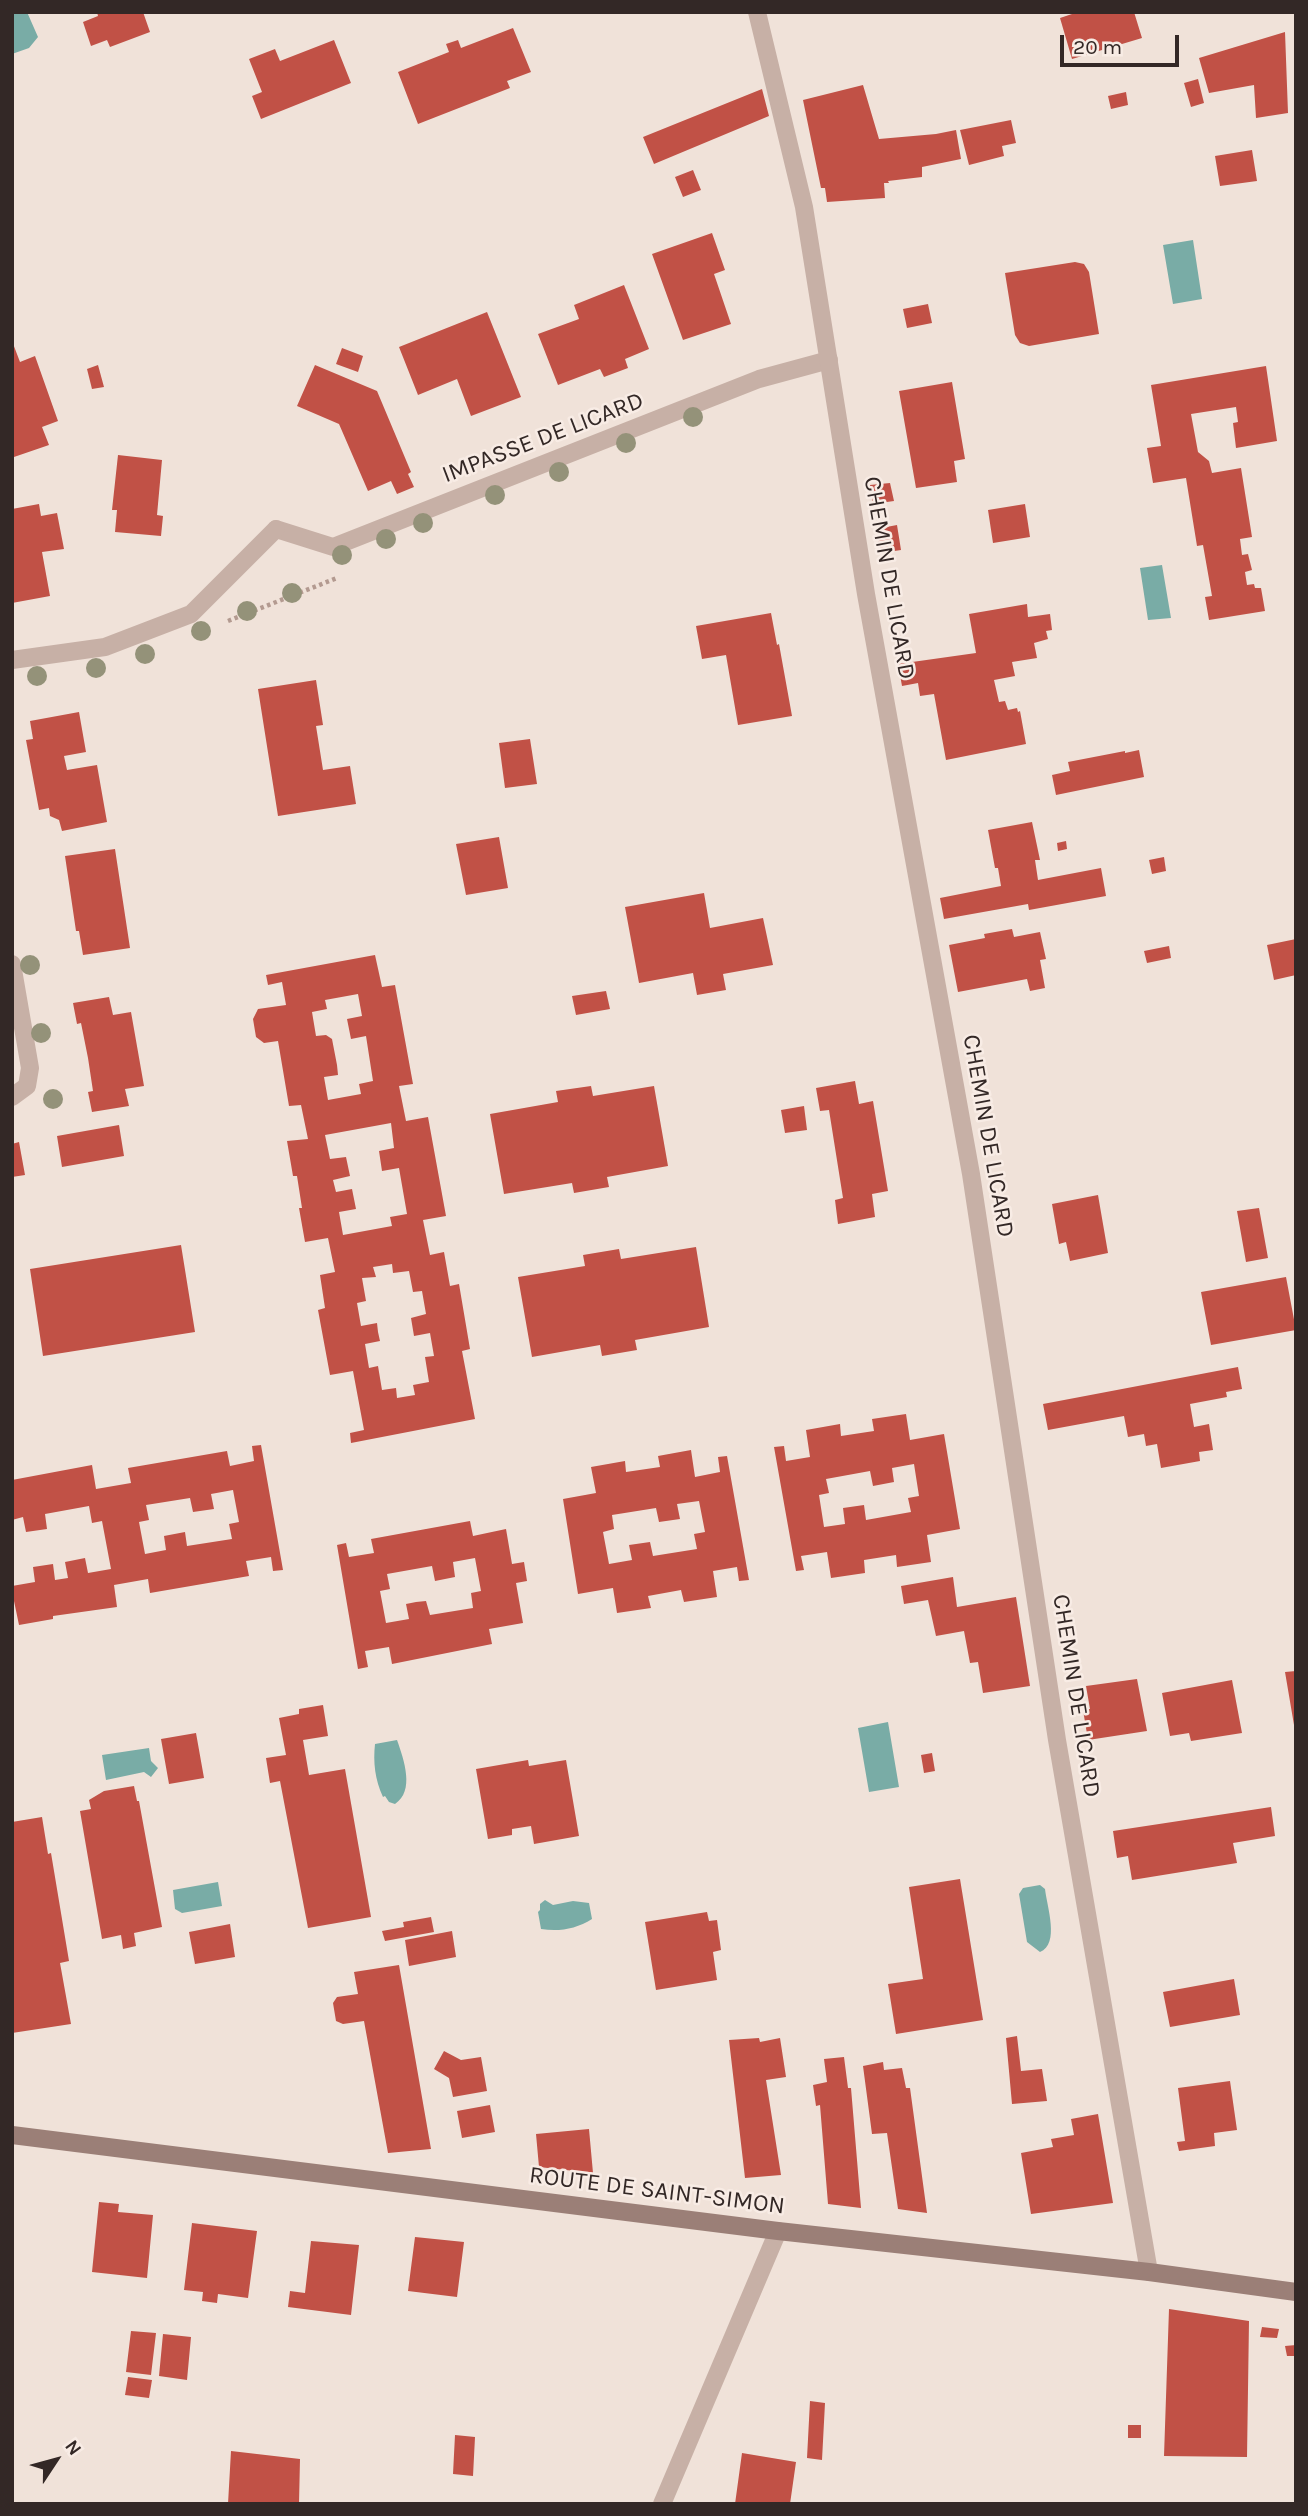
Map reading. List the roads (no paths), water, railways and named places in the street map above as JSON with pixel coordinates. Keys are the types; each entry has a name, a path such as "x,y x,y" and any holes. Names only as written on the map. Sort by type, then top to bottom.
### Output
{"main road":[{"name":"ROUTE DE SAINT-SIMON","path":"12,2135 778,2231 1149,2272 1296,2292"}],"street":[{"name":"CHEMIN DE LICARD","path":"757,12 804,207 866,594 971,1174 1057,1740 1149,2272"},
{"name":"IMPASSE DE LICARD","path":"12,660 105,647 191,614 276,528 332,547 759,379 829,360"},
{"path":"12,964 30,1068 27,1086 12,1097"},
{"path":"662,2504 778,2231"}],"water":[{"path":"12,12 27,12 38,37 29,48 12,54"},
{"path":"1193,240 1202,299 1173,304 1163,245"},
{"path":"1162,565 1171,618 1148,620 1140,568"},
{"path":"888,1722 899,1787 869,1792 858,1728"},
{"path":"397,1740 405,1766 406,1783 405,1791 395,1804 383,1797 380,1791 374,1751 375,1744"},
{"path":"149,1748 151,1761 158,1768 151,1777 144,1772 106,1780 102,1755"},
{"path":"218,1882 222,1906 182,1913 175,1909 173,1890"},
{"path":"1040,1885 1045,1889 1051,1933 1046,1948 1040,1952 1027,1942 1019,1894 1023,1888"},
{"path":"545,1900 553,1905 573,1901 589,1903 592,1919 567,1929 541,1929 538,1912 540,1904"}]}
